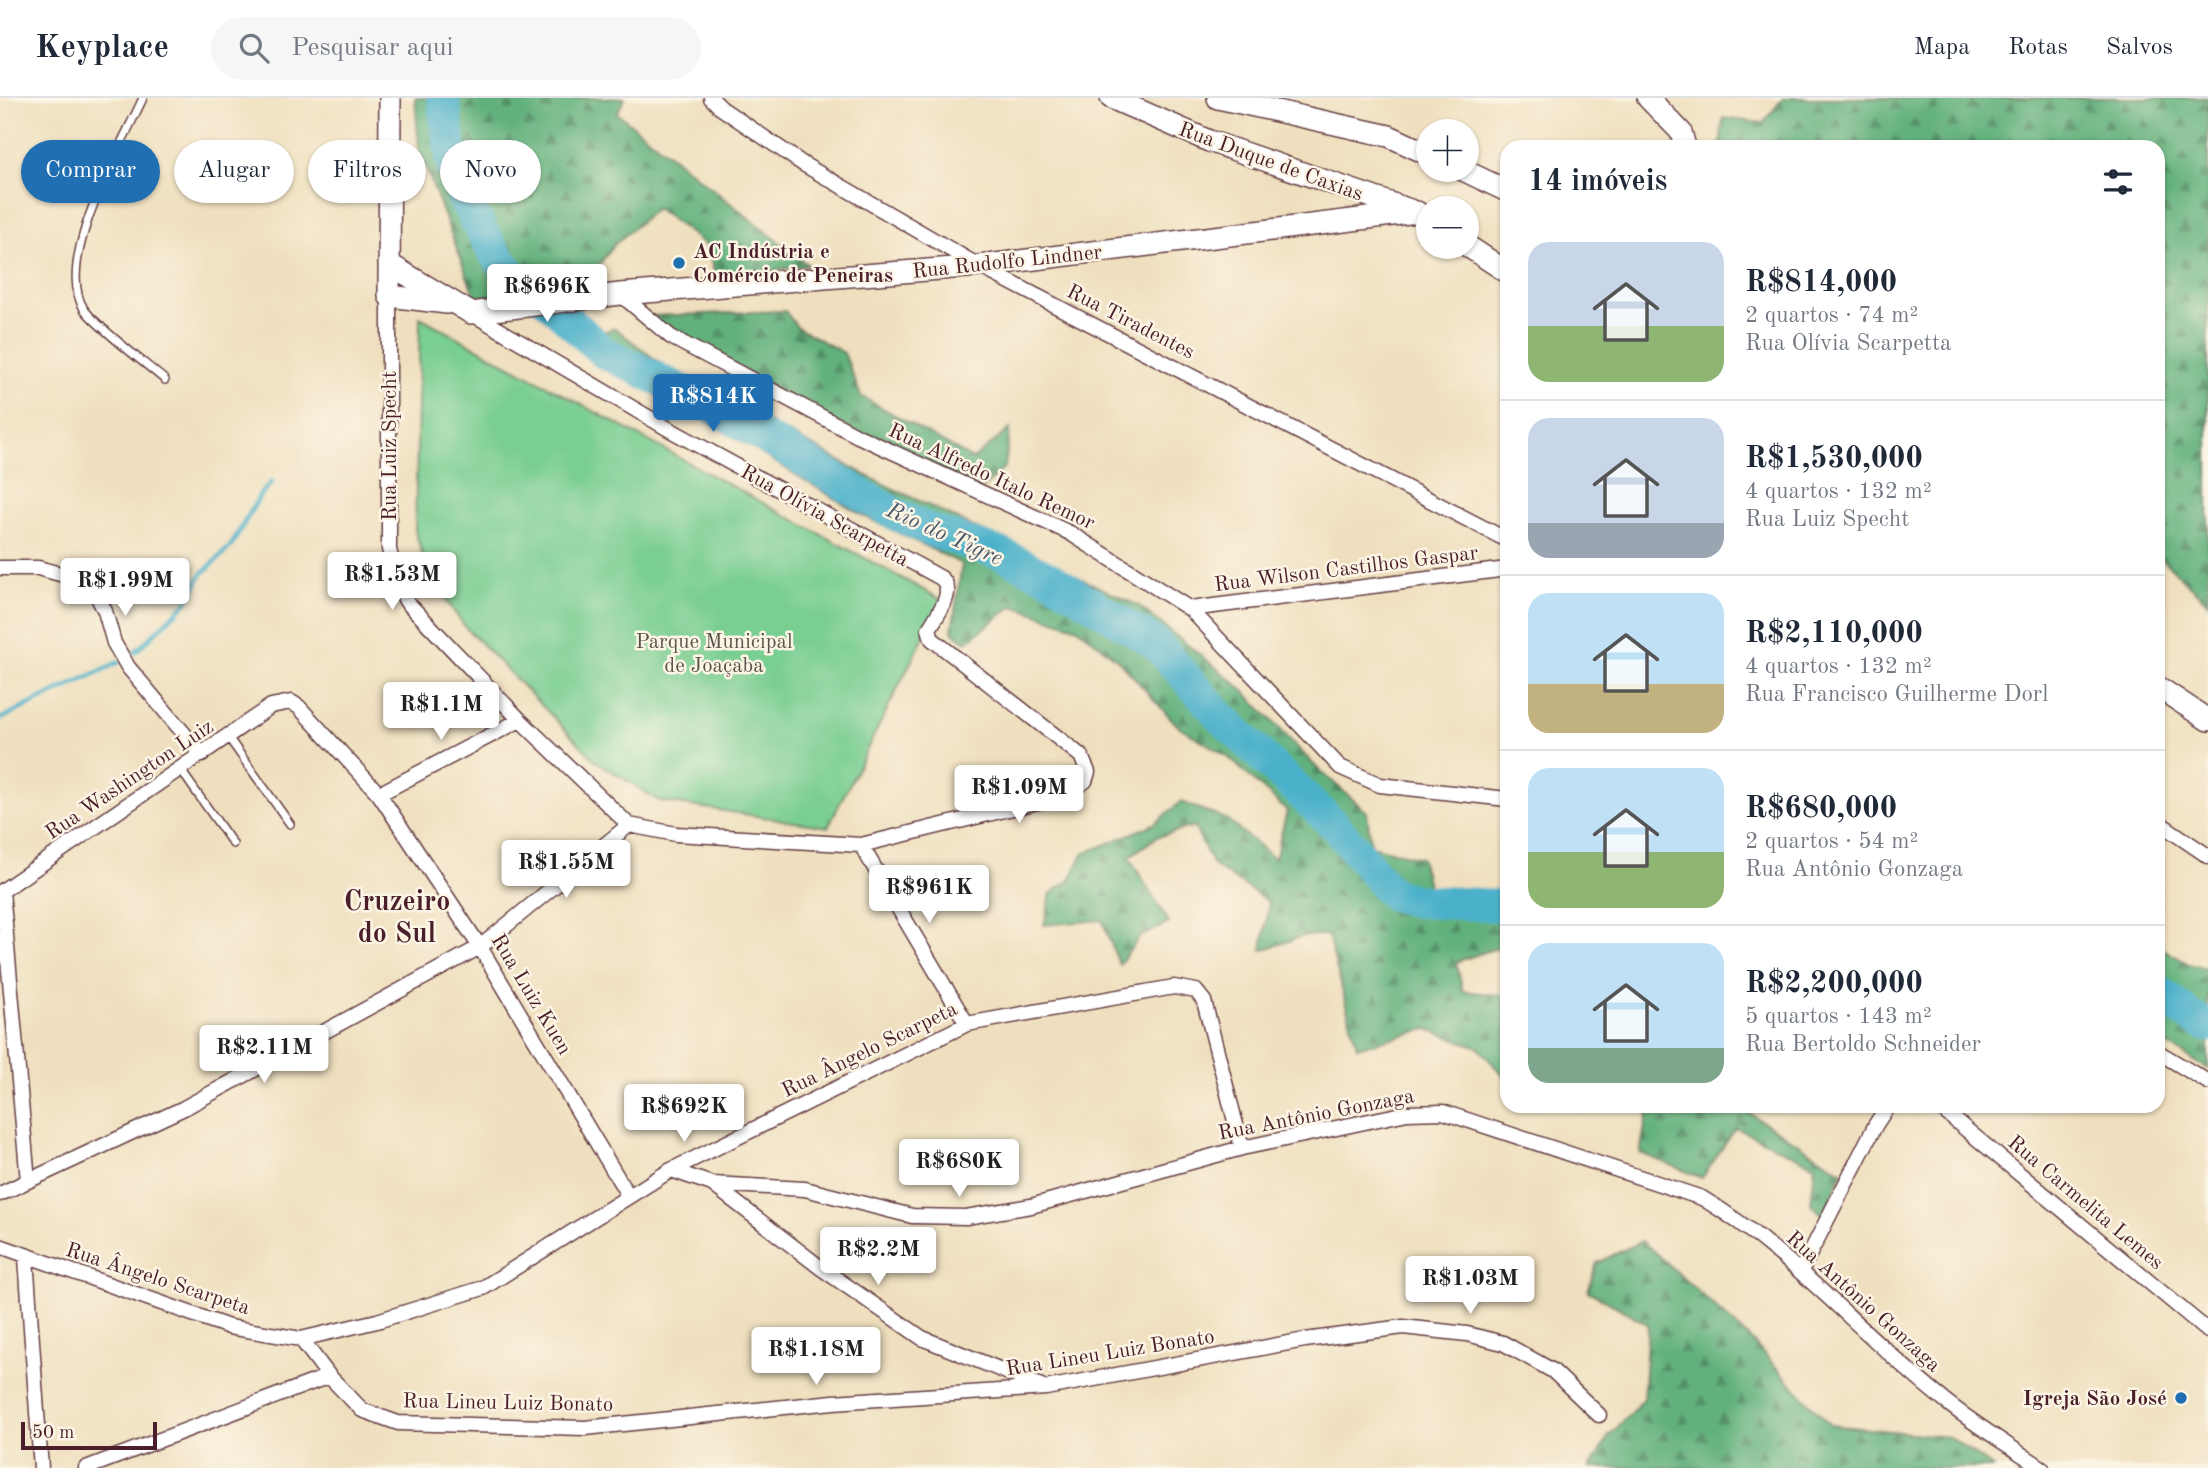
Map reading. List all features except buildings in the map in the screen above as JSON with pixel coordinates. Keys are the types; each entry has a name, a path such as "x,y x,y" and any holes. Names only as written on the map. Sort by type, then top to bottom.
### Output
{"street":[{"name":"Rua Luiz Specht","path":"390,98 388,549 395,576 405,601 520,720 629,825"},
{"name":"Rua Tiradentes","path":"711,98 721,108 803,164 979,266 1500,536"},
{"path":"1218,98 1389,136 1416,148"},
{"path":"1648,98 1681,132 1683,140"},
{"name":"Rua Duque de Caxias","path":"1113,99 1209,141 1416,214"},
{"path":"1479,177 1500,188"},
{"name":"Rua Rudolfo Lindner","path":"463,308 500,308 620,294 979,266 1416,217"},
{"path":"1479,254 1500,267"},
{"name":"Rua Olívia Scarpetta","path":"389,264 665,427 942,578 947,583 949,593 929,629 932,639 1081,756 1088,772 1085,781 1066,795 861,845"},
{"name":"Rua Alfredo Italo Remor","path":"620,294 671,337 858,436 1070,533 1190,609 1340,767 1380,785 1500,798"},
{"name":"Rua Olívia Scarpetta","path":"389,296 463,308"},
{"path":"0,568 38,568 71,577 95,593 105,611 114,643 128,667 202,755"},
{"name":"Rua Wilson Castilhos Gaspar","path":"1190,609 1500,570"},
{"path":"2165,692 2208,720"},
{"name":"Rua Washington Luiz","path":"1,891 280,702"},
{"name":"Rua Luiz Kuen","path":"280,702 290,702 299,708 379,794 480,947 628,1195"},
{"path":"379,794 520,720"},
{"path":"0,1194 184,1108 480,947 629,825 677,834 861,845 967,1024"},
{"path":"2165,827 2208,856"},
{"path":"1,891 28,1181"},
{"name":"Rua Ângelo Scarpeta","path":"0,1246 26,1258 229,1327 301,1339 377,1321 483,1288 671,1170 967,1024 1174,987 1196,991 1204,1001 1242,1148"},
{"path":"2165,1056 2208,1082"},
{"path":"2165,1064 2176,1063"},
{"name":"Rua Antônio Gonzaga","path":"671,1170 712,1184 805,1189 912,1216 966,1217 1031,1206 1242,1148 1407,1113 1443,1112 1702,1198 1739,1220 1801,1271 1944,1401 2042,1468"},
{"path":"1801,1271 1883,1113"},
{"name":"Rua Carmelita Lemes","path":"1946,1113 2208,1331"},
{"path":"712,1184 821,1268 922,1338 1046,1388"},
{"path":"26,1258 41,1468"},
{"name":"Rua Lineu Luiz Bonato","path":"301,1339 329,1376 362,1410 398,1423 571,1427 833,1402 1046,1388 1305,1340 1403,1327 1467,1334 1503,1343 1553,1371 1599,1415"},
{"path":"86,1468 329,1376"}],"lane":[{"path":"143,98 81,236 76,263 76,289 85,309 165,380"},
{"path":"228,737 290,824"},
{"path":"180,769 233,844"}],"green space":[{"path":"415,98 625,98 617,113 808,265 770,271 714,273 710,248 656,208 615,244 582,287 475,297 426,168 426,140 418,140"},
{"path":"1783,98 2208,98 2208,603 2165,562 2165,140 1721,140 1723,118 1763,123"},
{"path":"785,311 798,328 844,353 861,396 973,459 1010,429 1005,467 982,489 828,419 669,334 650,316"},
{"name":"Parque Municipal de Joaçaba","path":"420,317 942,600 828,827 659,801 596,761 466,628 430,578 415,531"},
{"path":"615,328 660,363 871,478 1139,606 1240,687 1316,767 1367,812 1371,846 1421,858 1429,889 1496,897 1499,947 1456,962 1463,991 1500,995 1500,1072 1478,1047 1427,1029 1357,1047 1328,935 1303,936 1262,950 1269,902 1213,865 1194,826 1157,837 1129,857 1169,923 1140,937 1119,965 1102,920 1044,925 1051,893 1069,881 1083,854 1154,824 1181,802 1226,819 1275,859 1287,811 1228,757 1178,726 1119,661 1078,628 1013,606 966,642 952,631 962,564 864,516 575,341"},
{"path":"2165,950 2189,964 2208,969 2208,1069 2165,1043"},
{"path":"1648,1113 1749,1113 1843,1172 1823,1215 1811,1204 1815,1165 1736,1128 1702,1178 1640,1153"},
{"path":"1642,1241 1747,1336 1830,1425 1950,1437 1993,1468 1590,1468 1609,1436 1643,1400 1648,1324 1588,1291 1597,1263"}],"waterway":[{"name":"Rio do Tigre","path":"443,98 453,169 464,199 495,254 511,274 545,298 603,352 701,400 893,513 932,531 1002,554 1052,579 1156,644 1223,719 1335,826 1392,894 1415,901 1500,906"},
{"path":"135,652 186,603 201,575 231,546 260,495 272,482"},
{"path":"0,719 119,662"},
{"name":"Rio do Tigre","path":"2165,997 2188,1015 2208,1026"}],"place":[{"name":"AC Indústria e Comércio de Peneiras","path":"679,263"},
{"name":"Igreja São José","path":"2181,1398"}],"district":[{"name":"Cruzeiro do Sul","path":"397,916"}]}
